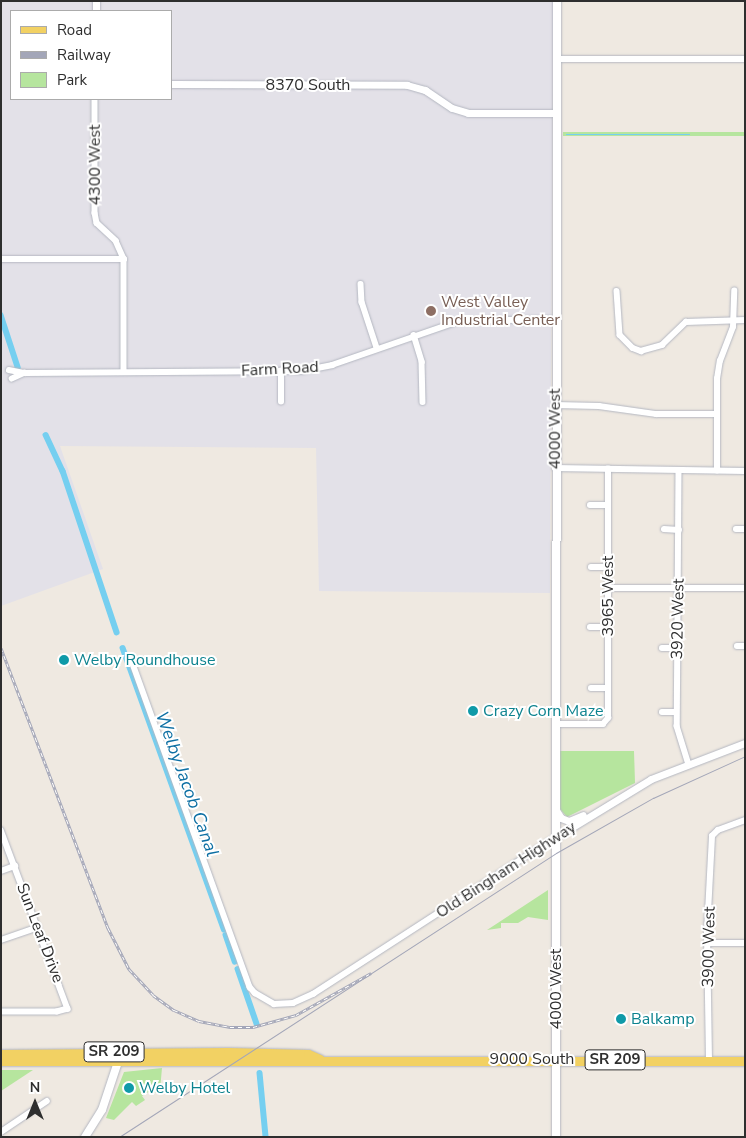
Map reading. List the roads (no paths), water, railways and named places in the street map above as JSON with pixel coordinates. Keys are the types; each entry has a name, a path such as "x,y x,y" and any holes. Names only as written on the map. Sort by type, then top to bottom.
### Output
{"main road":[{"name":"4000 West","path":"556,1 556,1137"},
{"name":"9000 South","path":"1,1054 228,1052 308,1054 320,1059"},
{"path":"85,1137 102,1110 118,1062 123,1058 188,1057 228,1052"},
{"name":"9000 South","path":"1,1061 308,1063 320,1059 556,1059 745,1061"}],"street":[{"path":"556,58 745,59"},
{"name":"8370 South","path":"172,84 407,85 425,90 441,101 468,113 556,113"},
{"name":"4300 West","path":"95,100 95,213 97,223 116,241 124,259 124,372"},
{"path":"1,259 124,259"},
{"path":"361,284 362,302 377,348"},
{"path":"617,291 620,335 633,348 641,351 662,346 686,322 745,320"},
{"path":"717,471 718,369 732,334 734,291"},
{"name":"Farm Road","path":"26,373 281,371 323,367 414,334 465,320 555,319"},
{"path":"414,334 422,362 423,402"},
{"path":"9,370 26,373"},
{"path":"281,371 281,402"},
{"path":"12,379 26,373"},
{"path":"555,405 594,406 656,414 717,414"},
{"path":"555,468 679,472 745,471"},
{"name":"3965 West","path":"555,724 606,722 608,688 608,469"},
{"name":"3920 West","path":"679,472 676,712 678,734 689,765"},
{"path":"590,505 608,505"},
{"path":"664,529 679,530"},
{"path":"736,529 745,529"},
{"path":"591,567 608,566"},
{"path":"608,588 745,588"},
{"path":"590,627 608,627"},
{"path":"737,646 745,646"},
{"path":"662,648 676,648"},
{"name":"Old Bingham Highway","path":"133,664 250,987 255,994 274,1004 293,1003 314,994 606,805 651,779 745,743"},
{"path":"591,688 608,688"},
{"path":"662,712 676,712"},
{"path":"555,809 561,818 569,821 606,805"},
{"name":"3900 West","path":"709,1061 709,943 713,834 745,820"},
{"name":"Sun Leaf Drive","path":"1,830 68,1009 57,1012 1,1012"},
{"path":"1,871 15,866"},
{"path":"1,940 38,927"},
{"path":"709,943 745,943"},
{"path":"1,1132 47,1102"}],"waterway":[{"path":"566,134 689,134"},
{"name":"Welby Jacob Canal","path":"1,315 18,367"},
{"name":"Welby Jacob Canal","path":"46,435 63,471 117,632"},
{"name":"Welby Jacob Canal","path":"123,648 224,929"},
{"name":"Welby Jacob Canal","path":"226,935 235,961"},
{"name":"Welby Jacob Canal","path":"238,969 257,1024"},
{"name":"Welby Jacob Canal","path":"260,1073 266,1137"}],"tram line":[{"path":"119,1137 556,853 653,798 745,756"}],"railway":[{"path":"1,648 108,928 129,969 153,995 174,1010 199,1021 230,1027 253,1027 296,1015 371,973"}],"place":[{"name":"West Valley Industrial Center","path":"431,311"},
{"name":"Welby Roundhouse","path":"64,660"},
{"name":"Crazy Corn Maze","path":"473,711"},
{"name":"Balkamp","path":"621,1019"},
{"name":"Welby Hotel","path":"129,1088"}]}
